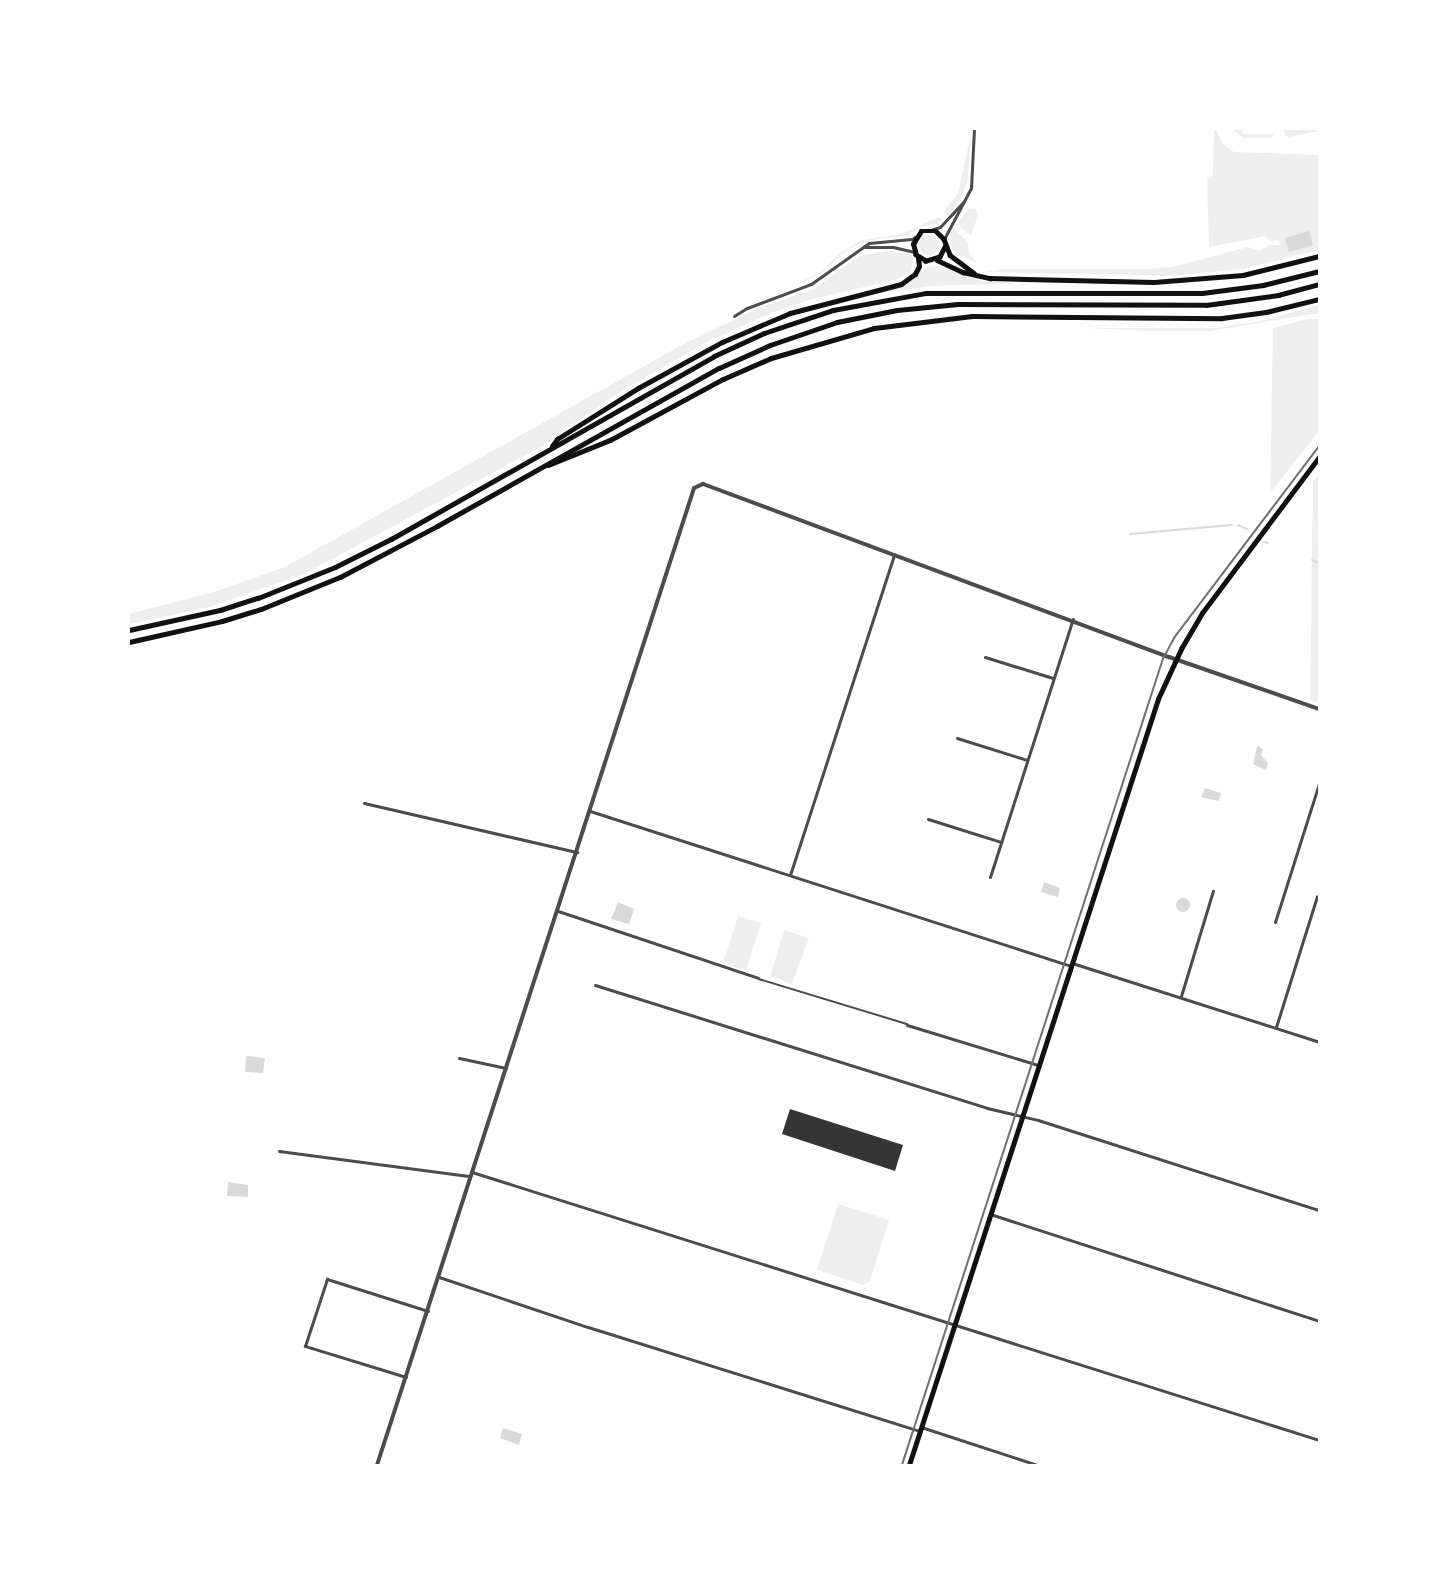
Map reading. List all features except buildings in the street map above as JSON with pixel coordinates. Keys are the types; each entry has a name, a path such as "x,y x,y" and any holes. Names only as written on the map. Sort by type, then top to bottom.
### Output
{"main road":[{"path":"550,450 557,440 638,388 722,342 790,313 901,284 918,270 918,258 914,252 915,237 921,231 932,230 944,239 945,247 950,255 976,275"},
{"path":"937,260 945,247"},
{"path":"918,258 929,262 937,260 963,272 1001,279 1186,281 1252,273 1319,256"},
{"path":"129,630 220,610 326,570 391,539 714,356 764,333 833,310 935,292 1202,293 1263,285 1319,271"},
{"path":"129,642 222,621 311,589 382,556 719,368 770,345 837,322 897,310 958,304 1206,305 1278,295 1319,284"},
{"path":"544,466 558,463 610,440 723,379 771,358 874,328 926,320 1000,315 1222,318 1266,312 1319,299"},
{"path":"909,1465 1152,714 1176,659 1211,600 1319,457"}],"street":[{"path":"944,239 969,193 973,175 974,129"},
{"path":"932,230 940,226 957,210 969,193"},
{"path":"734,316 811,284 865,247 877,242 908,240 915,237"},
{"path":"865,247 893,247 914,252"},
{"path":"377,1465 694,488 698,485 894,554 1176,659 1319,709"},
{"path":"790,875 894,554"},
{"path":"990,877 1073,619"},
{"path":"985,657 1053,678"},
{"path":"957,738 1027,760"},
{"path":"1275,922 1319,783"},
{"path":"364,803 577,852"},
{"path":"590,811 1071,964 1181,996 1319,1042"},
{"path":"928,819 1001,842"},
{"path":"1181,996 1213,891"},
{"path":"1276,1027 1317,896"},
{"path":"558,911 758,978"},
{"path":"595,985 1319,1210"},
{"path":"907,1025 1038,1065"},
{"path":"459,1058 506,1068"},
{"path":"279,1151 472,1174 956,1324 1319,1440"},
{"path":"990,1214 1319,1321"},
{"path":"439,1277 588,1327 1037,1465"},
{"path":"406,1377 305,1346 327,1279 428,1311"}],"lane":[{"path":"758,978 907,1025"}],"shaded area":[{"path":"1214,129 1223,144 1234,152 1319,155 1319,250 1242,269 1170,276 983,272 1006,269 1172,267 1248,247 1259,251 1270,245 1280,245 1279,240 1269,241 1266,236 1209,247 1207,178 1213,175"},
{"path":"1232,129 1243,129 1243,134 1274,134 1275,129 1275,134 1270,138 1243,138"},
{"path":"1283,129 1319,129 1319,131 1289,137 1285,135"},
{"path":"971,134 968,179 960,200 948,216 944,211 958,194"},
{"path":"969,208 976,209 978,215 971,236 957,224"},
{"path":"939,217 943,220 939,224 920,227 907,236 882,238 859,244 845,251 824,271 816,276 790,287 821,272 839,254 862,240 901,234"},
{"path":"953,228 968,242 969,253 977,263 952,251 950,235"},
{"path":"1309,231 1313,245 1289,252 1285,238"},
{"path":"929,235 936,238 939,245 936,252 929,255 922,252 919,245 922,238"},
{"path":"888,251 908,253 913,258 911,273 894,280 809,300 769,314 707,342 613,396 546,444 304,574 209,607 129,624 129,614 217,591 285,567 682,345 758,308 814,289 859,256"},
{"path":"937,266 981,281 1016,283 932,286 873,294 902,286 925,267"},
{"path":"1319,305 1319,313 1210,331 1088,328 1214,328 1256,322"},
{"path":"1308,319 1319,319 1319,431 1270,493 1273,328"},
{"path":"1319,474 1319,703 1310,700 1313,482"},
{"path":"1259,746 1263,750 1261,755 1268,763 1266,770 1253,764"},
{"path":"1205,788 1221,793 1219,801 1201,797"},
{"path":"1044,882 1060,888 1058,897 1041,892"},
{"path":"1183,898 1188,900 1190,905 1188,910 1183,912 1178,910 1176,905 1178,900"},
{"path":"618,902 634,909 629,924 611,919"},
{"path":"738,916 761,923 746,970 728,965 724,960"},
{"path":"784,930 809,938 792,984 770,977"},
{"path":"246,1056 265,1058 263,1073 245,1072"},
{"path":"228,1182 248,1185 248,1197 227,1196"},
{"path":"838,1204 889,1220 870,1281 863,1285 817,1270"},
{"path":"503,1428 522,1434 519,1445 500,1438"}],"waterway":[{"path":"1130,534 1232,525"},
{"path":"1238,525 1247,529"},
{"path":"1264,542 1268,543"},
{"path":"1312,560 1319,563"}],"tram line":[{"path":"902,1465 1163,659 1174,638 1319,446"}]}
